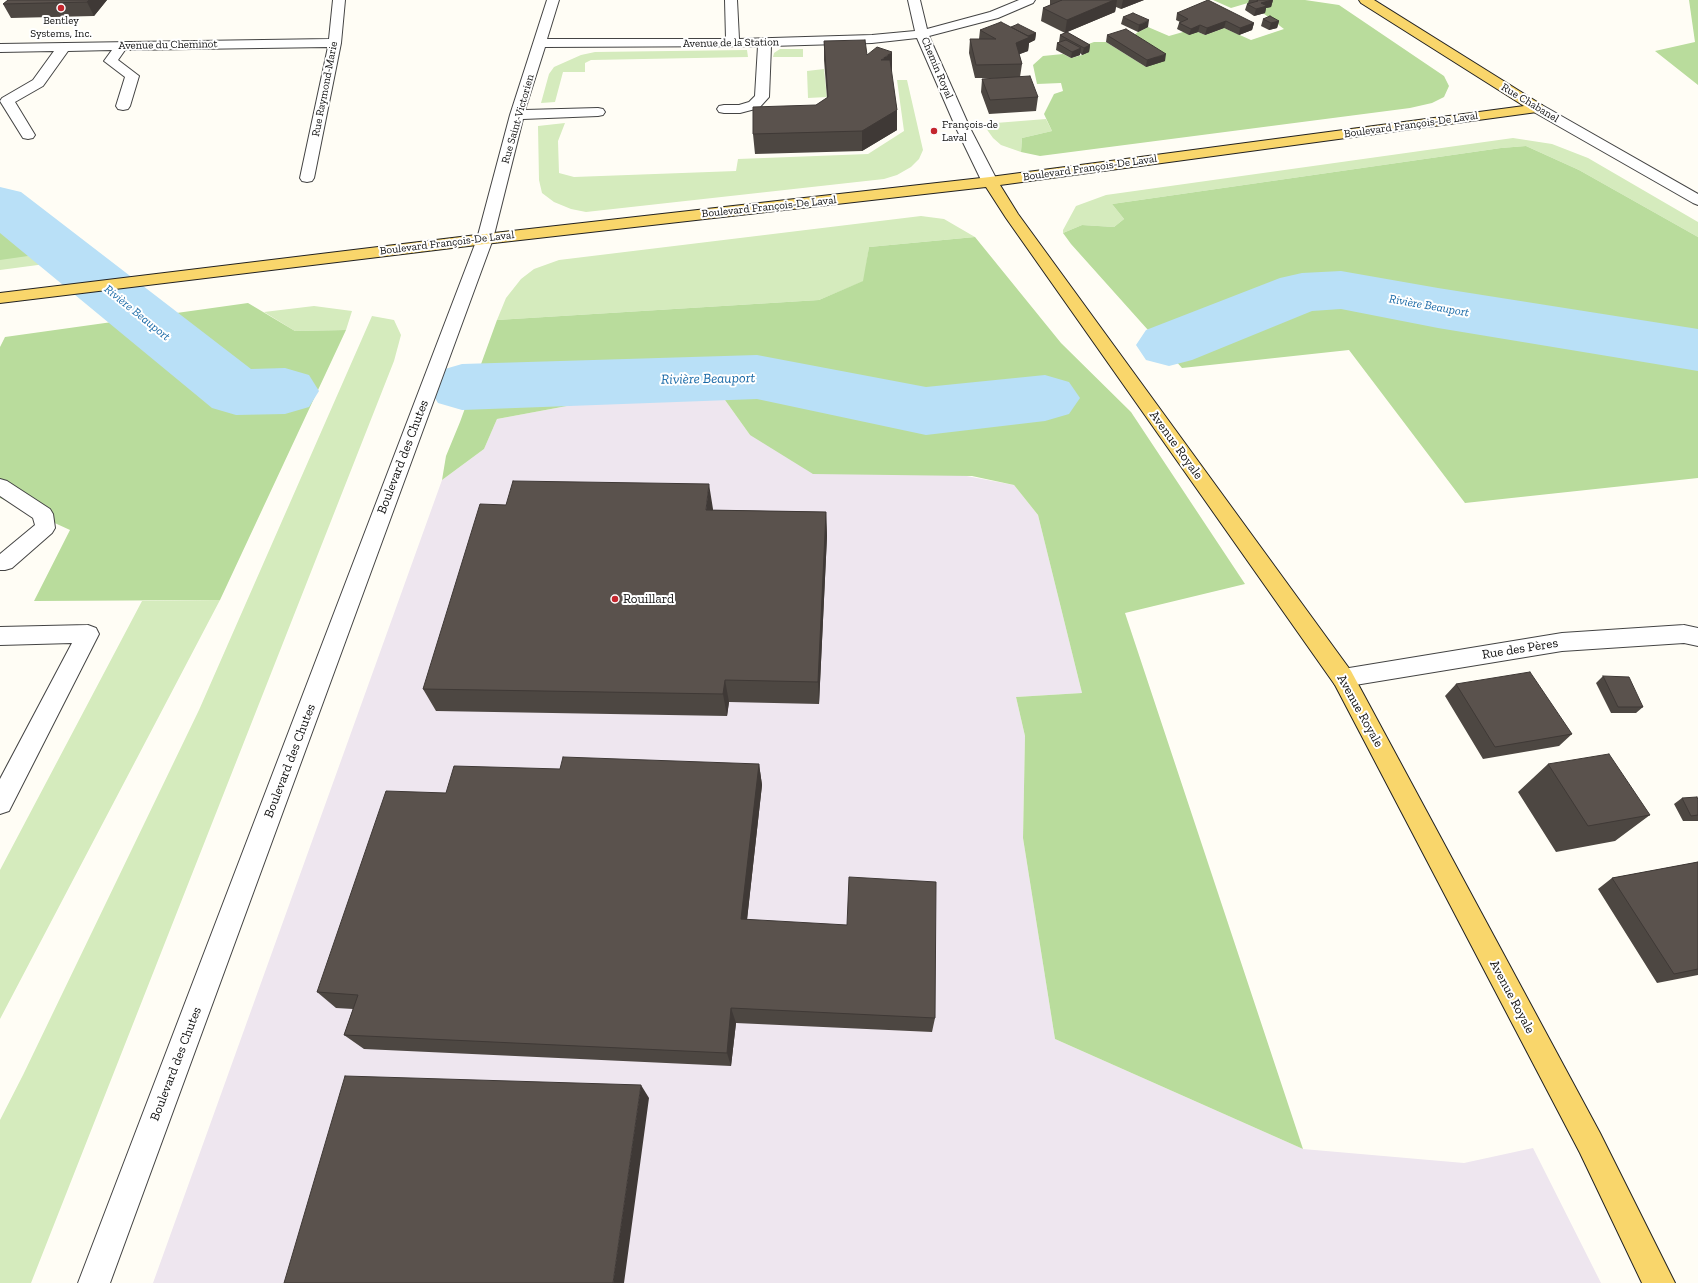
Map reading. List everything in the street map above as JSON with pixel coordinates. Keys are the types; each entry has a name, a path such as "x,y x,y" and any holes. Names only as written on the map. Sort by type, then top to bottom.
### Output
{"main road":[{"name":"Rue Chabanel","path":"1365,0 1536,108"},
{"name":"Boulevard François-De Laval","path":"4,298 485,238 990,182 1536,108"},
{"name":"Avenue Royale","path":"990,182 1012,215 1343,678 1586,1136 1659,1283"}],"street":[{"name":"Rue Raymond-Marie","path":"307,178 335,43 339,0"},
{"name":"Rue Saint-Victorien","path":"485,238 517,115 552,0"},
{"path":"731,0 733,43"},
{"path":"914,0 922,34"},
{"name":"Chemin Royal","path":"990,182 963,128 922,34 994,15 1029,0"},
{"name":"Avenue de la Station","path":"540,43 733,43 872,39 922,34"},
{"path":"724,109 740,109 754,105 762,97 765,42"},
{"name":"Avenue du Cheminot","path":"0,48 335,43"},
{"path":"121,46 111,61 132,76 123,106"},
{"path":"28,135 7,101 38,83 64,47"},
{"name":"Rue Chabanel","path":"1536,108 1697,199"},
{"path":"517,115 598,112"},
{"name":"Boulevard des Chutes","path":"94,1283 485,238"},
{"path":"0,486 43,514 45,528 5,562 0,562"},
{"path":"0,636 88,634 0,803"},
{"name":"Rue des Pères","path":"1343,678 1562,642 1684,634 1698,637"}],"shaded area":[{"path":"610,398 725,400 750,435 1014,485 1038,515 1082,693 1016,697 1025,736 1023,838 1055,1039 1303,1149 1464,1163 1533,1148 1601,1283 153,1283 442,480 484,449 497,419"}],"green space":[{"path":"1213,0 1258,0 1231,8"},
{"path":"1260,0 1305,0 1339,5 1444,76 1449,86 1444,97 1432,103 1410,108 1040,156 1021,152 1022,138 1052,131 1044,114 1054,94 1063,91 1061,83 1037,84 1033,65 1043,56 1063,54 1071,58 1082,55 1080,47 1094,42 1106,42 1146,67 1129,39 1148,27 1169,36 1183,32 1198,32 1205,35 1224,28 1251,40 1284,29 1259,10"},
{"path":"1689,0 1698,0 1698,85 1655,51 1695,42"},
{"path":"780,49 803,49 803,57 773,57 774,53"},
{"path":"747,50 748,57 591,60 585,63 585,72 563,72 555,102 541,103 549,74 554,67 581,55 595,52"},
{"path":"824,69 827,97 808,98 807,71"},
{"path":"897,80 907,80 923,150 919,159 911,167 897,175 884,179 586,212 571,209 554,202 542,193 539,180 538,126 565,123 558,141 559,173 574,177 736,171 738,159 868,154 904,131"},
{"path":"1046,119 1052,131 1022,138 1021,152 1001,145 993,138 983,124"},
{"path":"1513,138 1552,144 1588,158 1698,222 1698,237 1579,170 1526,146 1501,148 1112,204 1124,219 1114,227 1082,225 1063,233 1063,230 1076,206 1106,195"},
{"path":"1526,146 1579,170 1698,237 1698,478 1465,503 1349,350 1182,368 1071,244 1063,233 1082,225 1114,227 1124,219 1112,204 1501,148"},
{"path":"0,212 27,232 49,253 0,260"},
{"path":"0,216 26,241 53,263 0,270"},
{"path":"921,216 944,219 975,237 869,247 864,281 819,300 497,320 506,298 521,279 534,269 559,260"},
{"path":"975,237 1061,343 1131,412 1245,584 1125,613 1303,1149 1055,1039 1023,838 1025,736 1016,697 1082,693 1038,515 1014,485 972,476 813,474 750,435 725,400 610,398 497,419 484,449 442,480 446,456 497,320 819,300 863,281 869,247"},
{"path":"248,303 295,331 346,330 220,600 34,601 70,530 0,498 0,347 5,337"},
{"path":"314,306 352,311 346,330 295,331 264,312"},
{"path":"372,316 394,320 401,335 394,361 31,1283 0,1283 0,1120 199,710"},
{"path":"220,600 0,1019 0,870 142,601"}],"building":[{"path":"8,0 89,0 87,2 3,4"},
{"path":"1062,0 1114,0 1067,20 1043,8"},
{"path":"1208,0 1254,23 1240,28 1226,21 1207,28 1200,25 1191,29 1179,23 1188,19 1177,13"},
{"path":"1257,0 1272,0 1261,3 1267,6 1256,9 1247,4 1258,1"},
{"path":"1133,13 1149,20 1139,25 1123,17"},
{"path":"1270,16 1279,21 1271,23 1263,19"},
{"path":"1001,22 1030,37 1016,43 1022,64 976,65 970,39 996,39 980,30"},
{"path":"1018,24 1036,33 1028,36 1011,27"},
{"path":"1126,29 1166,54 1147,60 1107,35"},
{"path":"1067,32 1090,45 1084,48 1060,35"},
{"path":"865,40 867,55 877,47 892,52 881,60 890,60 897,110 862,131 753,134 753,107 816,105 828,97 824,41"},
{"path":"1066,40 1081,48 1072,52 1057,43"},
{"path":"1030,76 1038,97 990,100 982,79"},
{"path":"513,481 709,484 706,510 826,512 818,682 725,680 723,694 423,689 480,504 506,505"},
{"path":"1530,672 1572,734 1495,747 1456,684"},
{"path":"1603,676 1629,677 1643,707 1618,707"},
{"path":"1609,754 1650,815 1588,826 1548,764"},
{"path":"563,757 759,764 741,919 847,925 849,877 936,882 935,1018 731,1008 727,1053 344,1035 358,995 317,992 386,791 446,793 454,766 560,769"},
{"path":"1697,797 1698,815 1691,816 1682,798"},
{"path":"1698,862 1698,969 1674,974 1612,878"},
{"path":"345,1076 641,1085 613,1283 284,1283"}],"waterway":[{"name":"Rivière Beauport","path":"0,204 236,392 285,391"},
{"name":"Rivière Beauport","path":"1169,345 1302,292 1341,290 1438,308 1698,350"},
{"name":"Rivière Beauport","path":"462,387 757,377 926,411 1045,398"}],"place":[{"name":"Bentley Systems, Inc.","path":"61,8"},
{"name":"François-de Laval","path":"934,131"},
{"name":"Rouillard","path":"615,599"}]}
